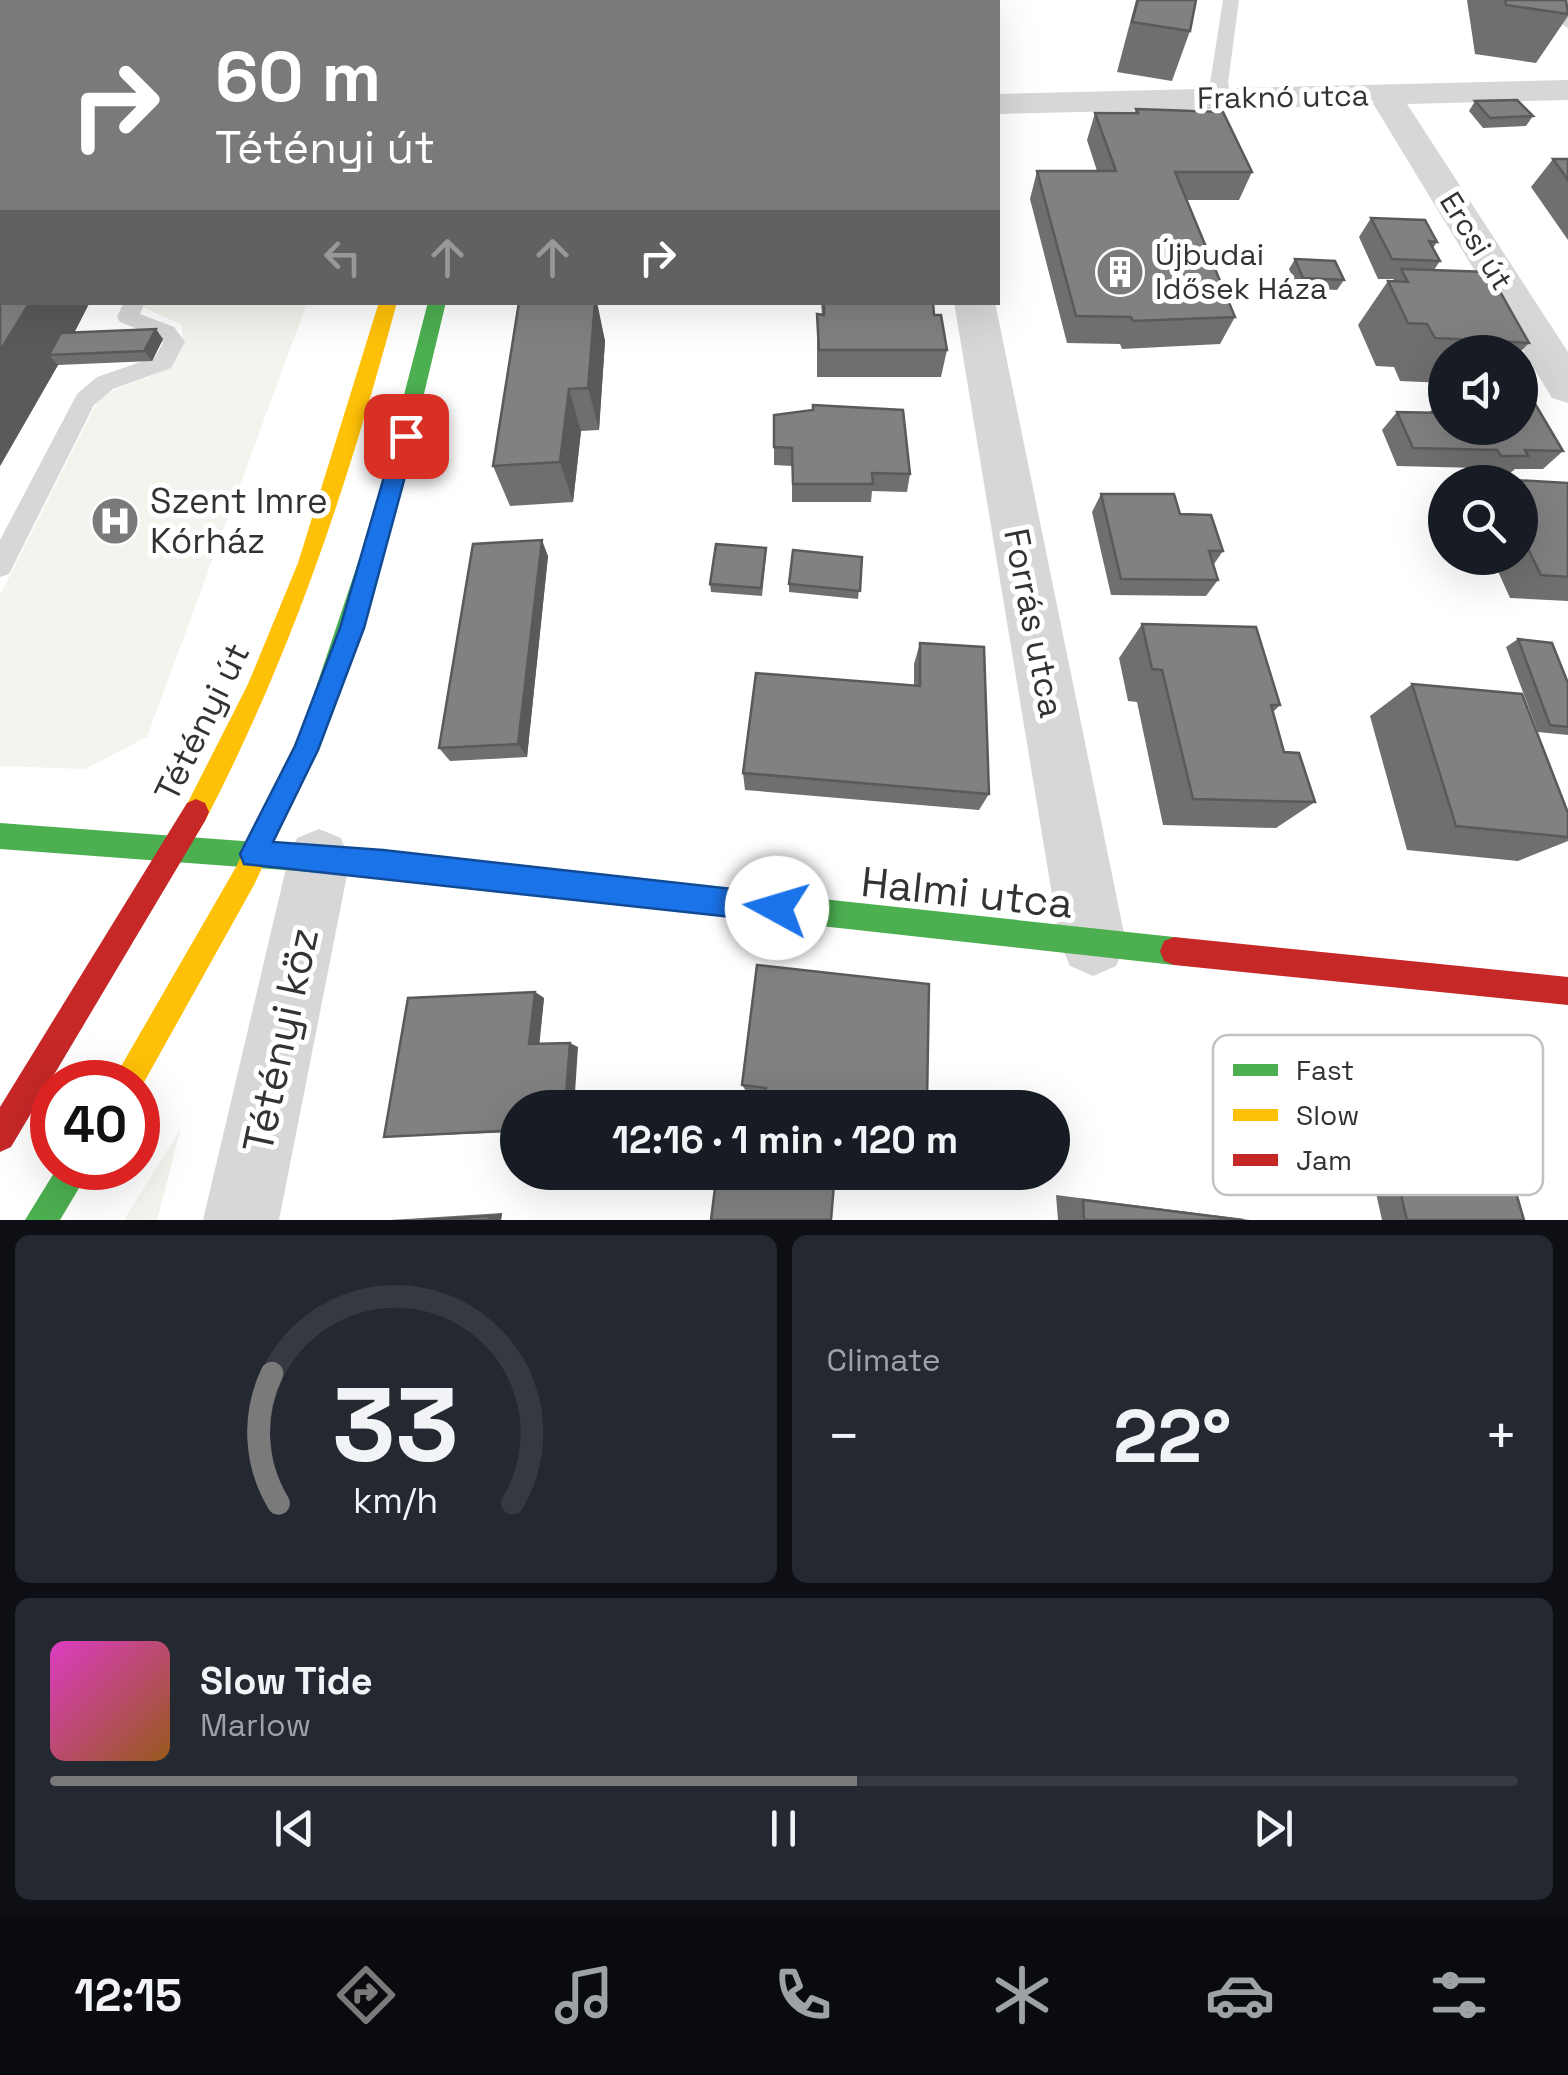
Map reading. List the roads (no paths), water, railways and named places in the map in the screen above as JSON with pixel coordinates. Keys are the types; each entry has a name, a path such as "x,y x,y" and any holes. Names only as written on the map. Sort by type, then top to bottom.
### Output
{"main road":[{"name":"Tétényi út","path":"0,1136 178,848 262,682 303,586 342,469 387,305"},
{"path":"140,1060 208,946 305,750 352,628 398,469 436,305"},
{"name":"Halmi utca","path":"0,836 121,840 1568,990"},
{"path":"42,1220 61,1190"}],"street":[{"name":"Fraknó utca","path":"1000,104 1568,90"},
{"name":"Ercsi út","path":"1385,95 1568,387"},
{"name":"Forrás utca","path":"975,305 1092,943"},
{"name":"Tétényi köz","path":"241,1220 319,860"}],"lane":[{"path":"1222,99 1219,83 1231,0"},
{"path":"1562,0 1568,23"},
{"path":"0,566 85,400 105,383 164,362 174,342 166,332 146,327 128,316 134,305"}],"place":[{"name":"Újbudai Idősek Háza","path":"1120,272"},
{"name":"Szent Imre Kórház","path":"115,521"}]}
